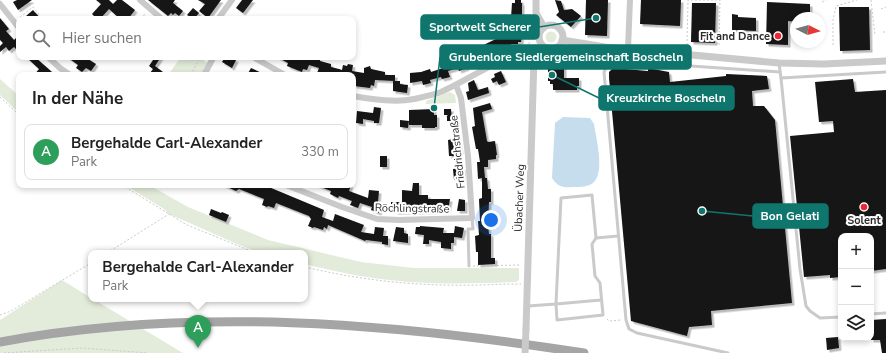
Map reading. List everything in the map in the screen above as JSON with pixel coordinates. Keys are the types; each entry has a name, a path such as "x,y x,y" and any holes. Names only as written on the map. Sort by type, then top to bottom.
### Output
{"main road":[{"path":"0,342 89,329 152,324 214,322 283,323 321,324 432,332 584,353"}],"street":[{"path":"140,0 158,16"},
{"path":"220,16 232,0"},
{"path":"536,0 536,13 544,27"},
{"path":"628,49 630,0"},
{"path":"0,4 16,24"},
{"path":"551,25 558,27 562,33 562,40 560,44 554,48 546,48 540,44 538,36 544,27 551,25"},
{"path":"562,40 580,44 779,63 824,64 886,61"},
{"path":"356,96 405,101 442,92 516,55 528,54 534,57 543,46"},
{"name":"Übacher Weg","path":"525,353 534,57"},
{"path":"51,60 66,72"},
{"path":"206,72 212,60"},
{"path":"258,60 280,72"},
{"name":"Friedrichstraße","path":"456,85 461,98 464,116 472,218"},
{"name":"Röchlingstraße","path":"294,188 377,219 399,220 472,218"}],"lane":[{"path":"728,353 637,333 629,329 626,320 604,72 608,65 618,61 780,72"},
{"path":"779,63 800,269 806,306 820,318 838,317"},
{"path":"781,78 886,72"},
{"path":"592,195 596,238 592,244 595,276 600,283 603,315 557,320 556,304 562,198 592,195"},
{"path":"468,266 468,229 473,228 472,218"},
{"path":"596,238 618,236"},
{"path":"527,306 601,300"},
{"path":"874,314 886,313"}],"path":[{"path":"687,45 688,0 720,0 719,47"},
{"path":"822,2 826,0"},
{"path":"833,45 832,20 836,6 857,0"},
{"path":"871,0 875,36"},
{"path":"22,16 33,7 40,16"},
{"path":"881,9 886,8"},
{"path":"143,16 149,9"},
{"path":"192,72 198,60"},
{"path":"0,97 16,112"},
{"path":"127,188 187,225 249,250"},
{"path":"112,250 169,214"},
{"path":"0,315 11,311 88,265"},
{"path":"468,266 522,265"},
{"path":"308,267 351,277 402,283 445,285 528,284"},
{"path":"603,315 609,321 626,320"},
{"path":"4,353 82,348 148,353"}],"green space":[{"path":"551,31 555,33 557,37 555,41 551,43 547,41 545,37 547,33"},
{"path":"179,60 204,60 207,63 202,72 170,72"},
{"path":"0,79 16,93 16,110 0,95"},
{"path":"450,92 455,95 456,103 426,104 426,101"},
{"path":"130,188 154,188 188,207 268,240 361,262 414,268 519,268 519,280 516,282 472,283 414,282 387,280 340,272 308,265 308,250 253,250 169,214 164,209"},
{"path":"62,280 88,296 88,302 98,302 183,353 0,353 0,320"}],"water":[{"path":"563,117 590,118 594,124 599,154 599,170 594,182 590,185 581,187 564,187 556,183 552,178 555,123"}],"building":[{"path":"17,0 32,0 18,10 13,2"},
{"path":"96,0 109,0 113,4 117,0 122,0 135,10 130,16 117,16 109,9 103,16 94,16 92,14 101,4"},
{"path":"148,0 175,0 173,3 183,11 179,16 175,13 173,15 171,13 168,16"},
{"path":"198,0 221,0 209,16 205,16 199,11 205,4"},
{"path":"242,0 253,0 243,13 236,8"},
{"path":"515,0 521,0 522,3 522,17 516,16 516,33 522,33 521,42 518,42 518,44 512,44 502,49 503,51 495,55 493,50 483,55 485,59 477,63 475,60 466,65 467,68 459,71 458,68 448,71 450,77 442,79 441,77 430,80 431,83 423,85 422,81 410,83 410,73 430,69 431,72 443,68 441,62 455,58 456,60 468,55 471,51 500,37 500,23 503,23 504,18 511,18 512,3 515,3"},
{"path":"555,0 561,1 564,10 572,9 581,16 571,27 556,15 559,12"},
{"path":"586,0 608,0 607,36 585,35"},
{"path":"641,0 681,0 680,26 640,24"},
{"path":"767,2 810,4 810,12 790,12 790,21 788,21 788,45 766,44"},
{"path":"692,3 716,3 715,43 691,42"},
{"path":"839,7 869,7 870,50 840,51"},
{"path":"193,8 199,13 196,16 187,15"},
{"path":"33,10 38,16 26,16"},
{"path":"732,14 738,15 738,17 756,18 756,31 732,30"},
{"path":"0,18 9,29 6,31 14,40 16,38 16,49 14,47 9,51 6,47 0,52 0,46 3,43 0,40"},
{"path":"29,60 38,60 52,72 36,72 39,69"},
{"path":"71,60 90,60 96,64 91,71 86,68 82,72 76,68 78,65"},
{"path":"153,60 159,60 155,66 163,72 151,72 153,69 149,66"},
{"path":"223,60 236,60 232,68 222,62"},
{"path":"282,60 320,60 331,64 331,67 342,70 343,65 353,65 352,71 364,73 364,68 370,66 371,69 385,72 385,75 395,75 395,81 375,80 374,86 371,85 370,88 356,86 356,72 317,72 319,68 309,65 307,70 303,69 302,72 287,66 288,63"},
{"path":"552,64 564,65 564,78 579,78 579,86 577,86 577,90 553,90 553,84 550,84 550,81 548,81 548,66 552,66"},
{"path":"251,68 260,72 249,72"},
{"path":"613,68 648,71 648,68 669,72 670,82 726,76 726,74 767,76 769,89 752,91 753,106 764,106 775,120 792,303 711,311 712,325 689,327 687,336 631,321 609,78 609,72"},
{"path":"501,71 506,82 499,85 497,81 493,83 491,79 495,77 494,74"},
{"path":"853,79 855,92 886,90 886,269 874,271 874,233 838,233 838,277 830,278 830,275 804,277 790,136 834,132 833,121 819,122 815,82"},
{"path":"474,80 478,90 488,87 489,93 468,100 466,92 469,91 468,83"},
{"path":"393,81 400,81 400,84 408,85 407,93 393,91"},
{"path":"490,103 492,109 482,112 487,141 495,141 497,155 496,159 488,160 488,167 484,167 488,189 491,189 488,225 489,234 491,234 491,258 495,258 495,264 478,265 478,252 476,252 475,236 479,235 479,199 482,198 482,178 478,179 477,162 480,162 472,127 475,126 473,108"},
{"path":"374,107 381,108 379,123 374,123 374,121 363,119 363,124 356,123 357,111 373,113"},
{"path":"434,109 434,115 437,115 437,127 422,128 422,125 409,125 409,110"},
{"path":"444,109 451,109 452,121 447,121 448,115 444,115"},
{"path":"400,120 409,121 408,128 400,127"},
{"path":"453,139 453,142 459,142 461,152 455,153 455,156 449,156 448,140"},
{"path":"380,156 387,156 387,167 380,167"},
{"path":"463,168 463,179 454,180 453,169"},
{"path":"413,183 419,183 419,195 428,195 428,199 450,199 448,211 395,212 395,210 391,210 391,202 402,202 402,190 412,191"},
{"path":"230,188 271,188 324,210 322,217 333,221 335,214 364,225 361,232 374,234 375,227 384,228 383,236 388,236 388,245 382,244 382,242 365,241 328,225 327,229 324,227 323,230 313,228 308,226 311,219 309,216 276,203 274,208 267,207 262,205 264,199 239,189 236,191"},
{"path":"324,188 350,188 349,191 368,198 369,190 379,191 378,202 382,204 379,213 371,210 372,207 360,203 358,208 350,205 352,201 339,196 338,198 330,194 331,191"},
{"path":"459,199 465,200 465,211 457,211"},
{"path":"211,209 229,215 226,222 209,215"},
{"path":"455,226 464,228 462,238 454,237 454,243 451,243 451,249 441,248 441,242 429,240 429,244 423,244 424,235 415,234 416,227 444,228 443,233 454,233"},
{"path":"396,227 404,228 404,233 408,234 408,243 393,241"},
{"path":"886,319 886,353 882,353 880,340 874,340 874,320"},
{"path":"838,337 839,348 827,350 826,338"}],"place":[{"name":"Sportwelt Scherer","path":"596,18"},
{"name":"Fit and Dance","path":"778,36"},
{"name":"Kreuzkirche Boscheln","path":"552,75"},
{"name":"Grubenlore Siedlergemeinschaft Boscheln","path":"434,108"},
{"name":"Solent","path":"864,207"},
{"name":"Bon Gelati","path":"702,211"},
{"name":"Bergehalde Carl-Alexander","path":"198,348"}]}
